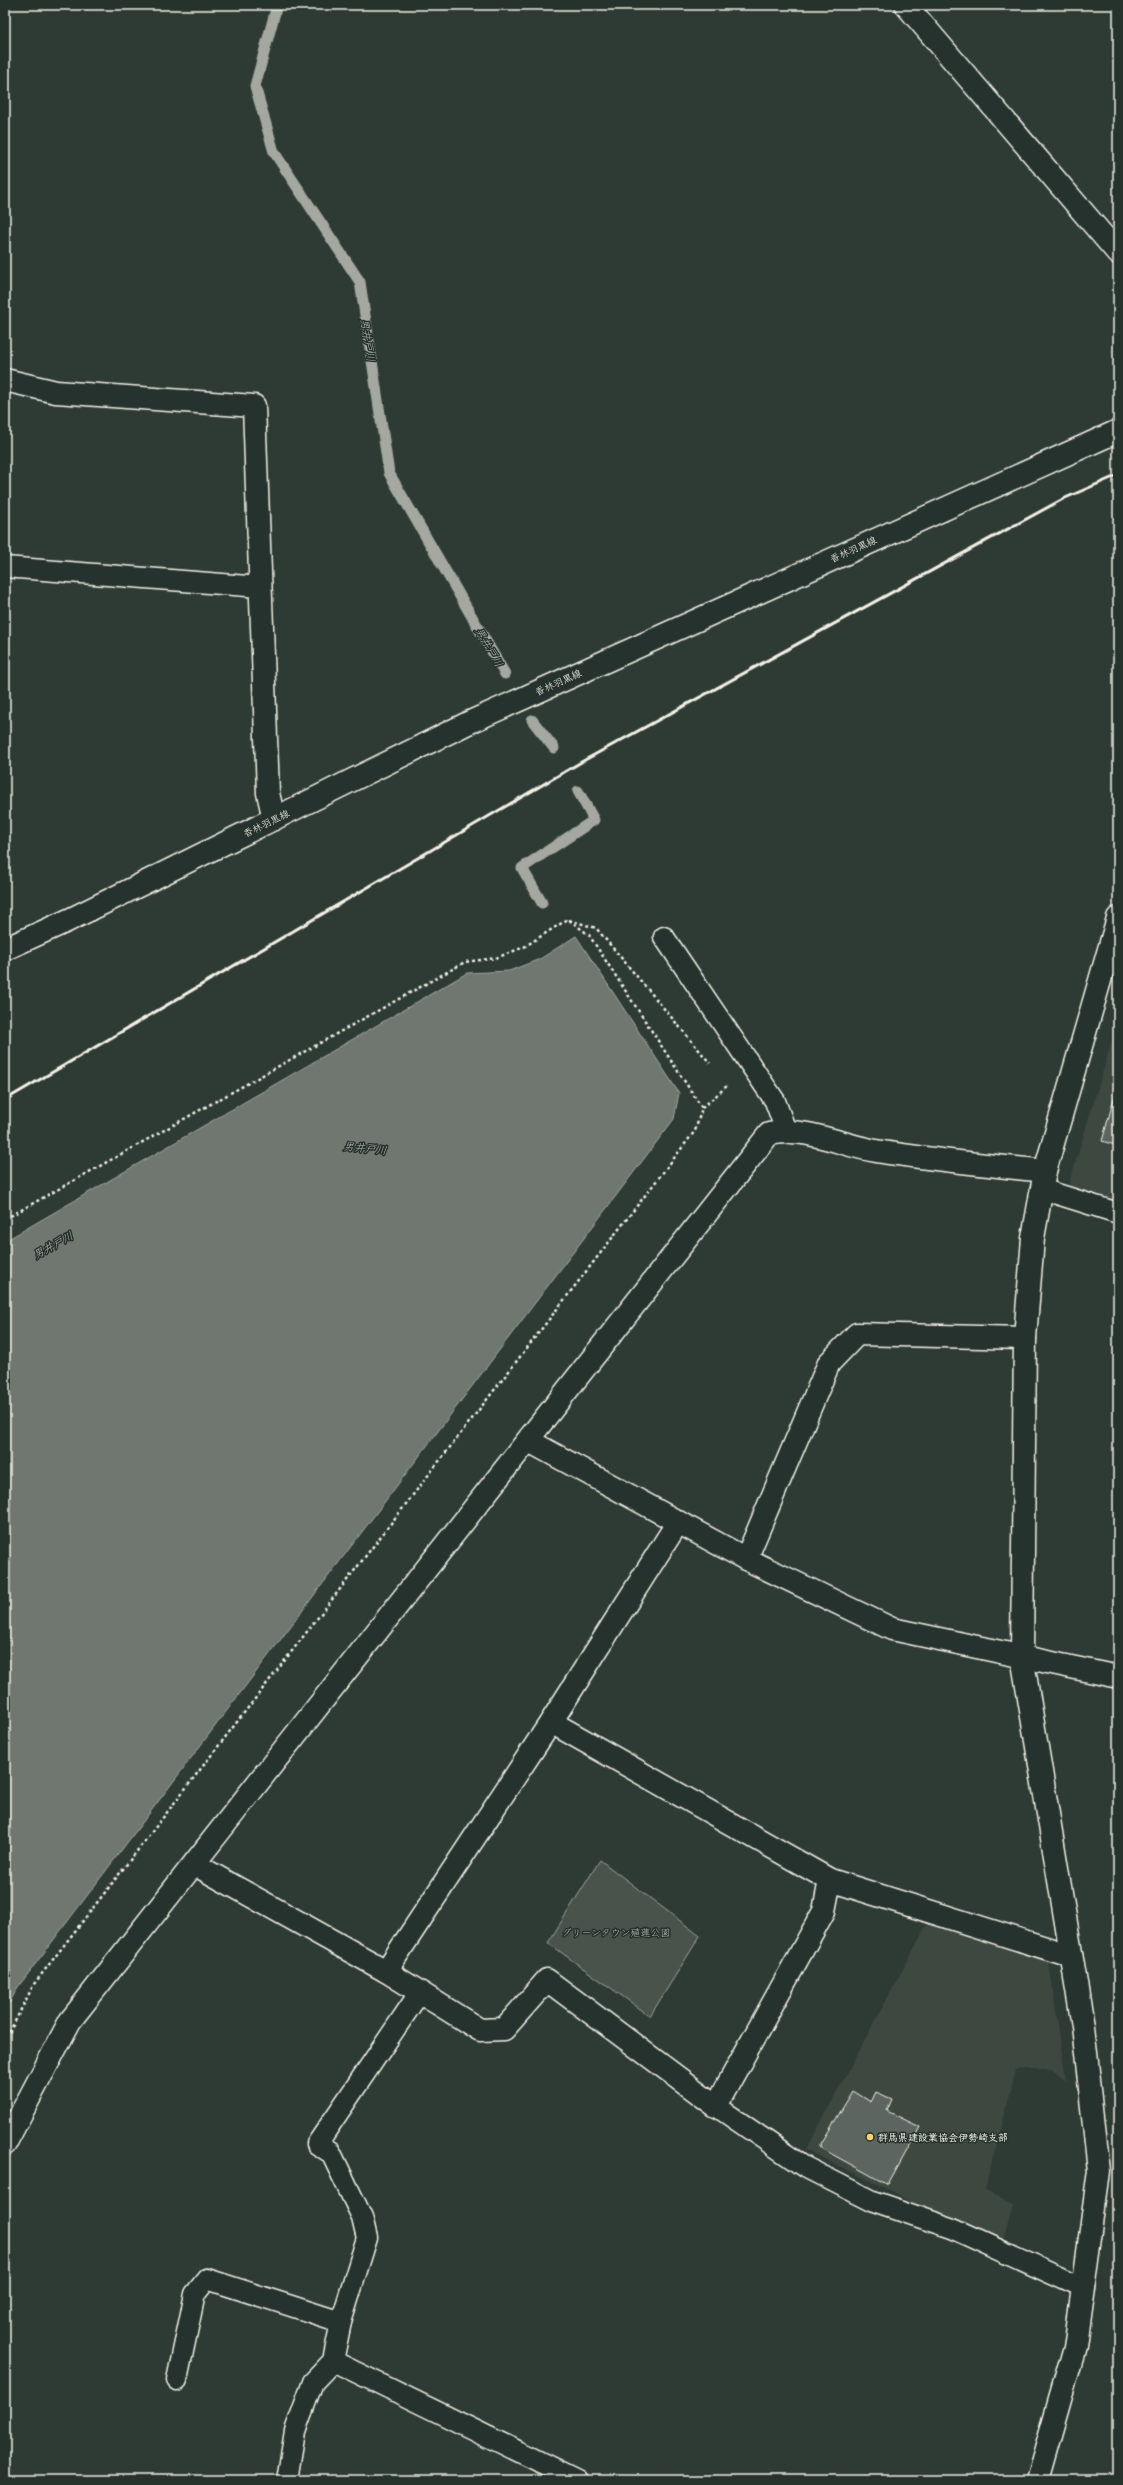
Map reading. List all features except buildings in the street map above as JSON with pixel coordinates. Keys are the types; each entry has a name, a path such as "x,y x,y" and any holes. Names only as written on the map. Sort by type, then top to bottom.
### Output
{"street":[{"path":"906,5 1118,253"},
{"path":"5,380 56,392 254,406 268,793 274,819"},
{"name":"香林羽黒線","path":"5,949 468,723 1118,431"},
{"path":"1037,2480 1075,2348 1099,2171 1082,2026 1022,1656 1025,1338 1033,1238 1043,1180 1115,941 1118,918"},
{"path":"5,2144 70,2021 529,1441 769,1134 786,1131 811,1134 871,1150 1043,1180"},
{"path":"746,1559 829,1363 857,1334 1025,1338"},
{"path":"529,1441 746,1559 892,1629 1118,1677"},
{"path":"386,1971 551,1722 678,1522"},
{"path":"551,1722 830,1880 1071,1956"},
{"path":"194,1864 386,1971 480,2030 504,2029 547,1980 716,2106 824,1911 830,1880"}],"lane":[{"path":"5,568 260,587"},
{"path":"664,937 775,1101 786,1131"},
{"path":"1043,1180 1118,1213"},
{"path":"287,2480 295,2431 314,2382 333,2361 341,2322 367,2238 362,2217 331,2153 317,2144 420,1992"},
{"path":"716,2106 802,2166 872,2201 951,2228 1083,2288"},
{"path":"177,2380 195,2294 208,2279 341,2322"},
{"path":"333,2361 577,2480"}],"path":[{"path":"568,919 596,928 713,1067"},
{"path":"568,919 589,935 702,1108"},
{"path":"5,1219 465,962 496,958 524,947 568,919"},
{"path":"723,1079 732,1090"},
{"path":"5,2042 34,1984 695,1131 702,1108 728,1085"}],"shaded area":[{"path":"1118,1021 1118,1204 1069,1188 1069,1184"},
{"path":"930,1919 1048,1956 1066,2081 1053,2068 1024,2068 1016,2071 985,2191 1013,2203 1002,2245 806,2150"}],"green space":[{"name":"グリーンタウン殖蓮公園","path":"600,1860 700,1936 650,2016 548,1943"}],"water":[{"path":"576,936 679,1093 674,1119 18,1987 5,2011 5,1241 467,973 509,971 540,959"}],"waterway":[{"name":"男井戸川","path":"277,5 255,86 274,152 360,282 389,473 505,674"},
{"name":"男井戸川","path":"532,720 554,748"},
{"name":"男井戸川","path":"542,903 522,868 594,820 578,791"}],"railway":[{"path":"5,1100 583,761 1063,499 1118,475"}],"place":[{"name":"群馬県建設業協会伊勢崎支部","path":"870,2137"}]}
